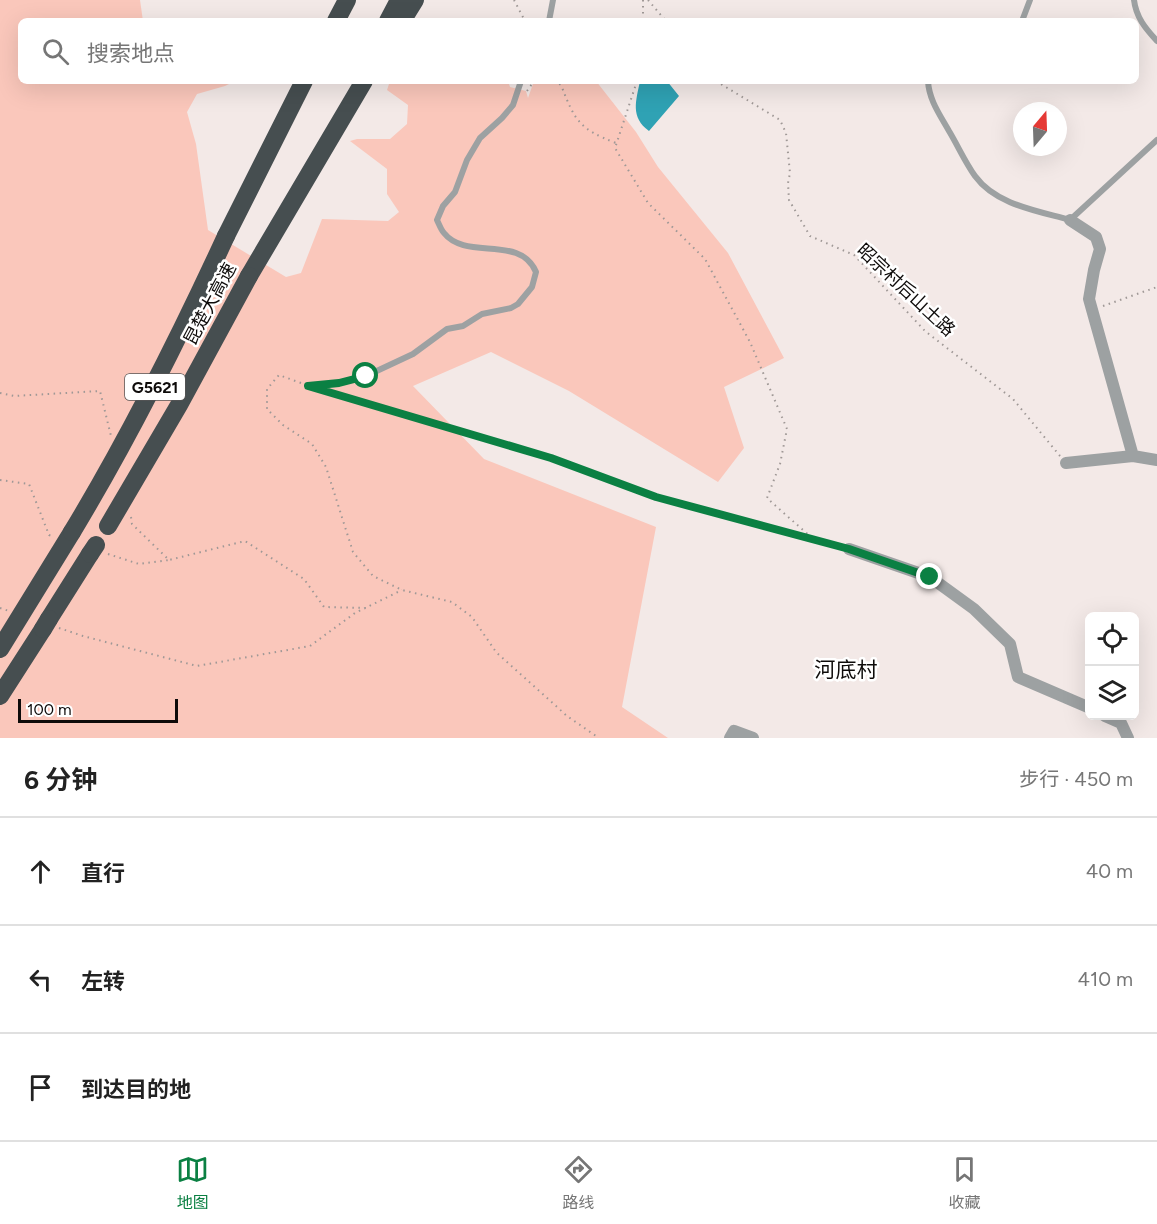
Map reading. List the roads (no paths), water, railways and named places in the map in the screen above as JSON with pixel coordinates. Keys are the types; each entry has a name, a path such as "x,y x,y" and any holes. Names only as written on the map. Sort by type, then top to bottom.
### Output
{"highway":[{"path":"338,18 347,0"},
{"path":"389,18 399,0"},
{"path":"404,18 415,0"},
{"name":"昆楚大高速","path":"0,649 66,535 113,465 158,380 226,236 302,84"},
{"name":"昆楚大高速","path":"0,696 98,551 108,526 179,405 299,178 352,84"},
{"name":"G5621","path":"249,276 362,84"}],"street":[{"path":"1070,220 1096,237 1100,249 1089,299 1133,456"},
{"path":"1066,463 1133,456 1157,460"},
{"path":"849,549 930,577 974,609 1010,644 1018,677 1085,706"},
{"path":"1114,720 1121,723 1128,738"},
{"path":"730,738 734,731 753,738"}],"lane":[{"path":"550,18 554,0"},
{"path":"1023,18 1030,0"},
{"path":"1134,0 1135,11 1139,18"},
{"path":"1139,18 1157,41"},
{"path":"308,386 339,383 366,376 413,354 447,329 463,326 482,314 511,308 518,304 532,287 536,272 527,259 512,251 472,247 458,242 444,234 437,220 443,206 454,192 467,160 480,138 513,105 520,84"},
{"path":"928,84 930,97 976,177 988,189 1002,198 1027,208 1070,220 1157,140"}],"water":[{"path":"639,84 669,84 679,96 649,131 639,120 636,102"}],"district":[{"name":"河底村","path":"846,669"}]}
